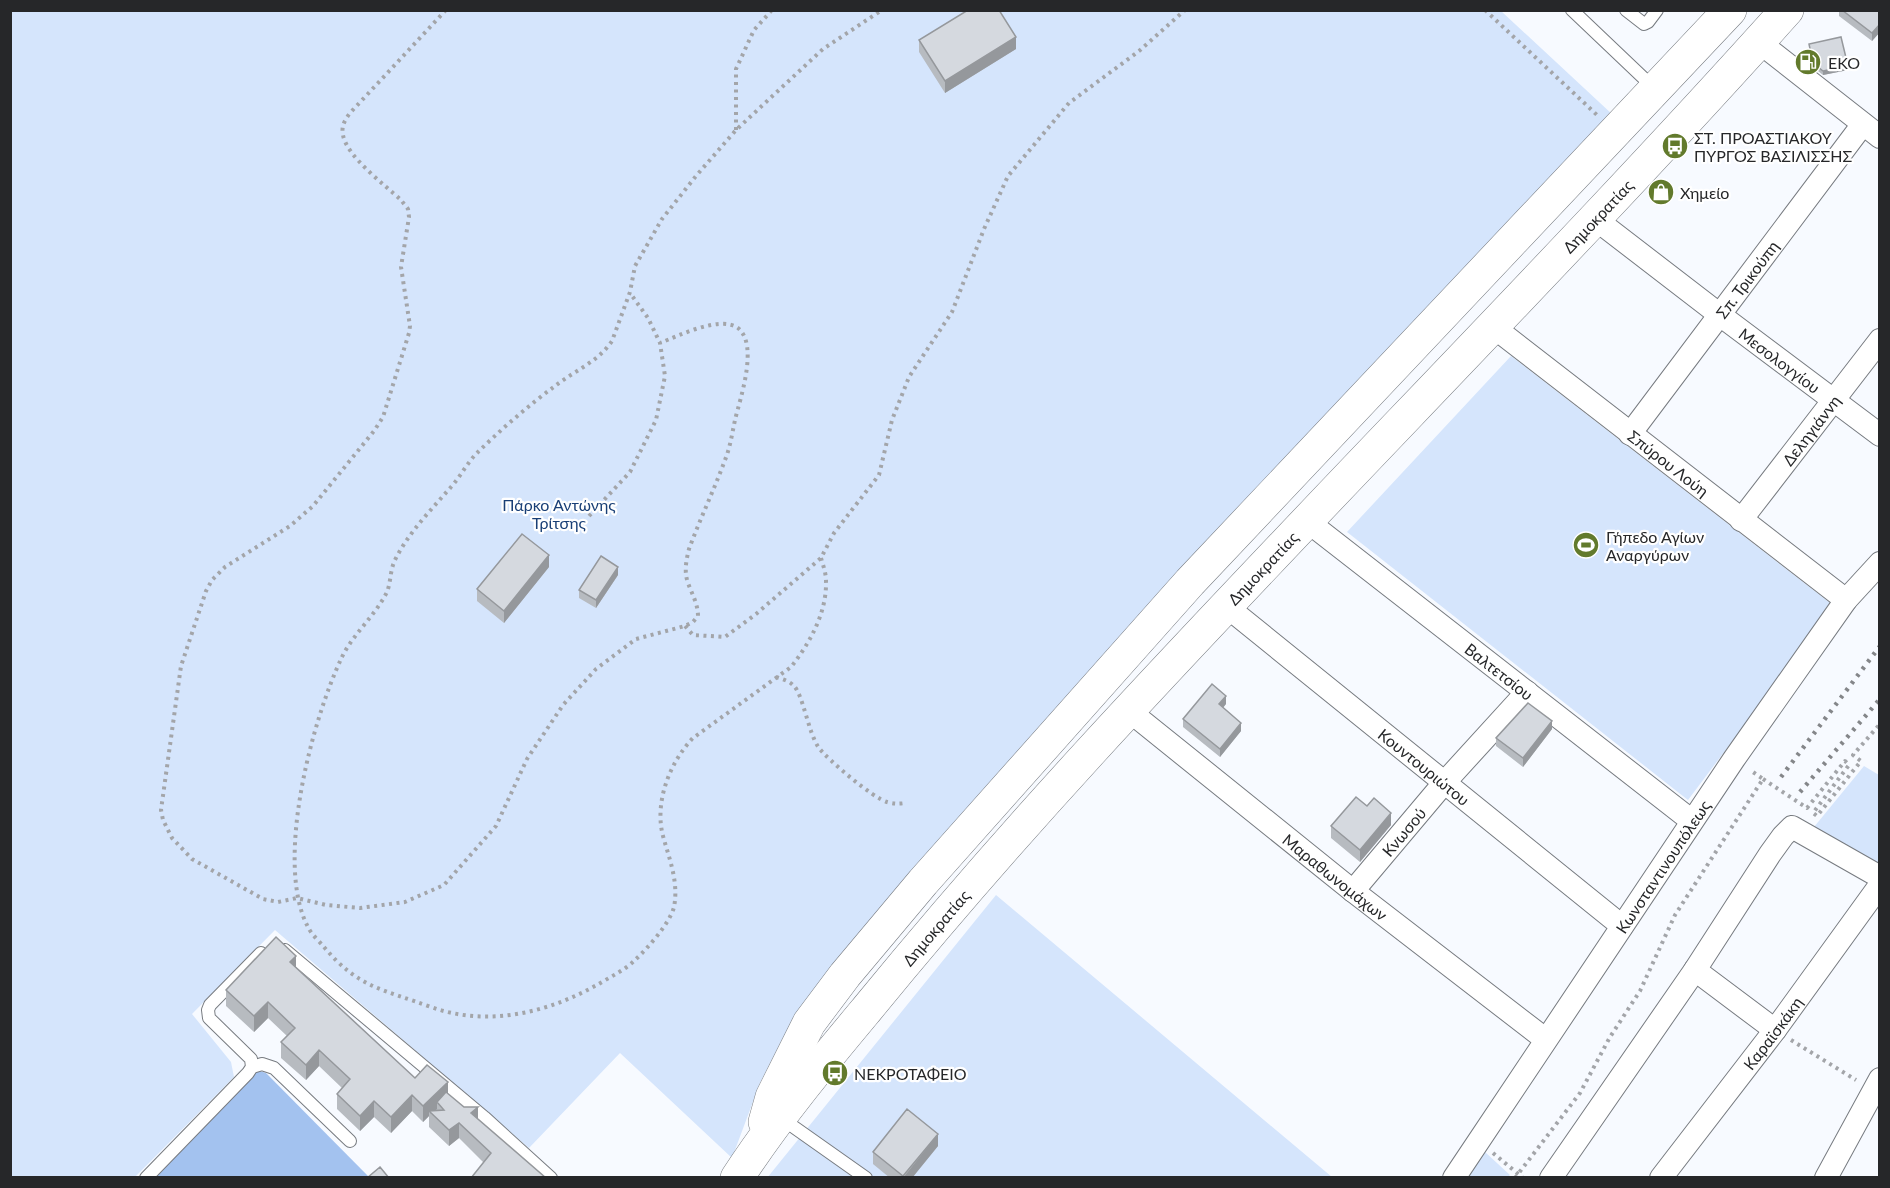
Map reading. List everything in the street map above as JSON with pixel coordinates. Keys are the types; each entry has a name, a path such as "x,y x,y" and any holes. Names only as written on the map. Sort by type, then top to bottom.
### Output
{"main road":[{"name":"Δημοκρατίας","path":"759,1144 772,1096 805,1030 823,1003 872,943 1085,698 1190,582 1730,10"},
{"name":"Δημοκρατίας","path":"737,1178 780,1117 900,969 1010,840 1128,710 1662,147 1787,10"}],"street":[{"path":"1759,42 1871,131"},
{"name":"Σπ. Τρικούπη","path":"1630,434 1720,315 1871,131"},
{"name":"Μεσολογγίου","path":"1594,218 1880,435"},
{"name":"Σπύρου Λούη","path":"1491,325 1846,600"},
{"name":"Δεληγιάννη","path":"1741,520 1880,340"},
{"name":"Βαλτετσίου","path":"1306,521 1692,820"},
{"name":"Κωνσταντινουπόλεως","path":"1454,1178 1734,759 1846,600 1880,563"},
{"name":"Κουντουριώτου","path":"1226,606 1622,926"},
{"name":"Κνωσού","path":"1353,891 1444,783 1527,692"},
{"name":"Μαραθωνομάχων","path":"1128,710 1353,891 1545,1039"},
{"path":"1551,1178 1695,970 1770,854 1792,827 1880,877"},
{"name":"Καραϊσκάκη","path":"1661,1178 1775,1030 1880,885"},
{"path":"1695,970 1775,1030"},
{"path":"1826,1178 1878,1088"}],"lane":[{"path":"1572,10 1655,89"},
{"path":"1626,10 1644,24 1657,10"},
{"path":"252,1067 251,1059 210,1018 208,1010 210,1005 274,941 467,1102 551,1178"},
{"path":"146,1178 252,1067 262,1064 274,1068 350,1141"},
{"path":"780,1117 866,1178"}],"path":[{"path":"446,10 343,123 343,135 350,151 408,209 409,217 401,267 410,326 383,417 313,506 290,526 225,567 212,580 180,666 161,810 172,838 192,859 254,896 278,902 297,898 326,905 360,908 405,902 444,885 496,826 526,759 563,705 596,669 636,639 693,622 698,616 696,602 687,581 686,562 726,458 747,370 747,348 745,338 737,328 723,323 690,331 660,344"},
{"path":"736,130 736,69 754,30 772,10"},
{"path":"821,558 826,579 825,598 819,619 803,652 791,667 693,738 682,750 673,766 665,789 661,831 673,867 674,906 669,918 633,962 589,990 538,1011 500,1016 474,1016 438,1010 359,980 339,965 308,928 297,898 295,850 297,804 314,734 344,653 381,602 389,587 393,565 399,554 434,504 454,485 474,457 528,408 607,348 612,341 630,292 635,266 662,219 736,130 823,49 882,10"},
{"path":"685,626 693,634 725,636 756,614 821,558 834,533 879,475 892,420 909,377 952,312 984,229 1008,176 1069,103 1139,51 1185,10"},
{"path":"1485,10 1615,132"},
{"path":"589,516 630,472 656,420 665,376 660,344 648,318 630,292"},
{"path":"777,677 793,684 798,690 815,739 826,754 878,798 895,804 905,803"},
{"path":"1734,759 1807,808 1845,761 1849,765 1813,813 1817,816 1861,761 1853,755 1880,724"},
{"path":"1516,1176 1580,1093 1611,1036 1640,991 1675,915 1763,779"},
{"path":"1775,1030 1878,1088"},
{"path":"1505,1164 1516,1176 1523,1178"}],"green space":[{"name":"Πάρκο Αντώνης Τρίτσης","path":"10,11 1501,11 1613,115 818,988 783,1038 760,1083 732,1158 620,1053 529,1148 275,930 192,1014 231,1062 234,1077 135,1177 11,1177"},
{"path":"1511,356 1834,606 1688,800 1347,532"},
{"path":"1864,766 1879,775 1879,865 1814,827"},
{"path":"996,895 1332,1177 767,1178"},
{"path":"1485,1152 1510,1175 1508,1177 1468,1177"}],"shaded area":[{"path":"260,1071 266,1073 369,1177 152,1178 254,1073"}],"building":[{"path":"968,10 999,10 1016,37 945,81 919,40"},
{"path":"1842,10 1880,10 1880,24 1872,33"},
{"path":"1841,37 1848,66 1823,71 1813,63 1809,44"},
{"path":"522,534 549,555 504,611 477,589"},
{"path":"601,556 618,567 596,600 579,590"},
{"path":"1212,684 1226,696 1219,704 1241,723 1220,749 1183,719"},
{"path":"1528,703 1552,721 1523,758 1496,738"},
{"path":"1356,797 1367,806 1374,798 1391,813 1360,850 1331,826"},
{"path":"276,937 296,956 290,962 415,1078 427,1065 448,1082 423,1106 412,1095 391,1117 374,1101 360,1116 337,1094 350,1079 319,1050 306,1065 281,1042 295,1028 268,1002 254,1016 226,990"},
{"path":"446,1092 464,1107 478,1107 471,1113 546,1178 471,1178 491,1153 459,1123 449,1130 429,1111 444,1110 437,1102"},
{"path":"907,1109 938,1134 903,1176 873,1152"},
{"path":"380,1167 389,1178 367,1178"}],"railway":[{"path":"1781,777 1880,646"},
{"path":"1800,792 1880,699"}],"place":[{"name":"EKO","path":"1808,62"},
{"name":"ΣΤ. ΠΡΟΑΣΤΙΑΚΟΥ ΠΥΡΓΟΣ ΒΑΣΙΛΙΣΣΗΣ","path":"1675,146"},
{"name":"Χημείο","path":"1661,192"},
{"name":"Γήπεδο Αγίων Αναργύρων","path":"1586,545"},
{"name":"ΝΕΚΡΟΤΑΦΕΙΟ","path":"835,1073"}]}
